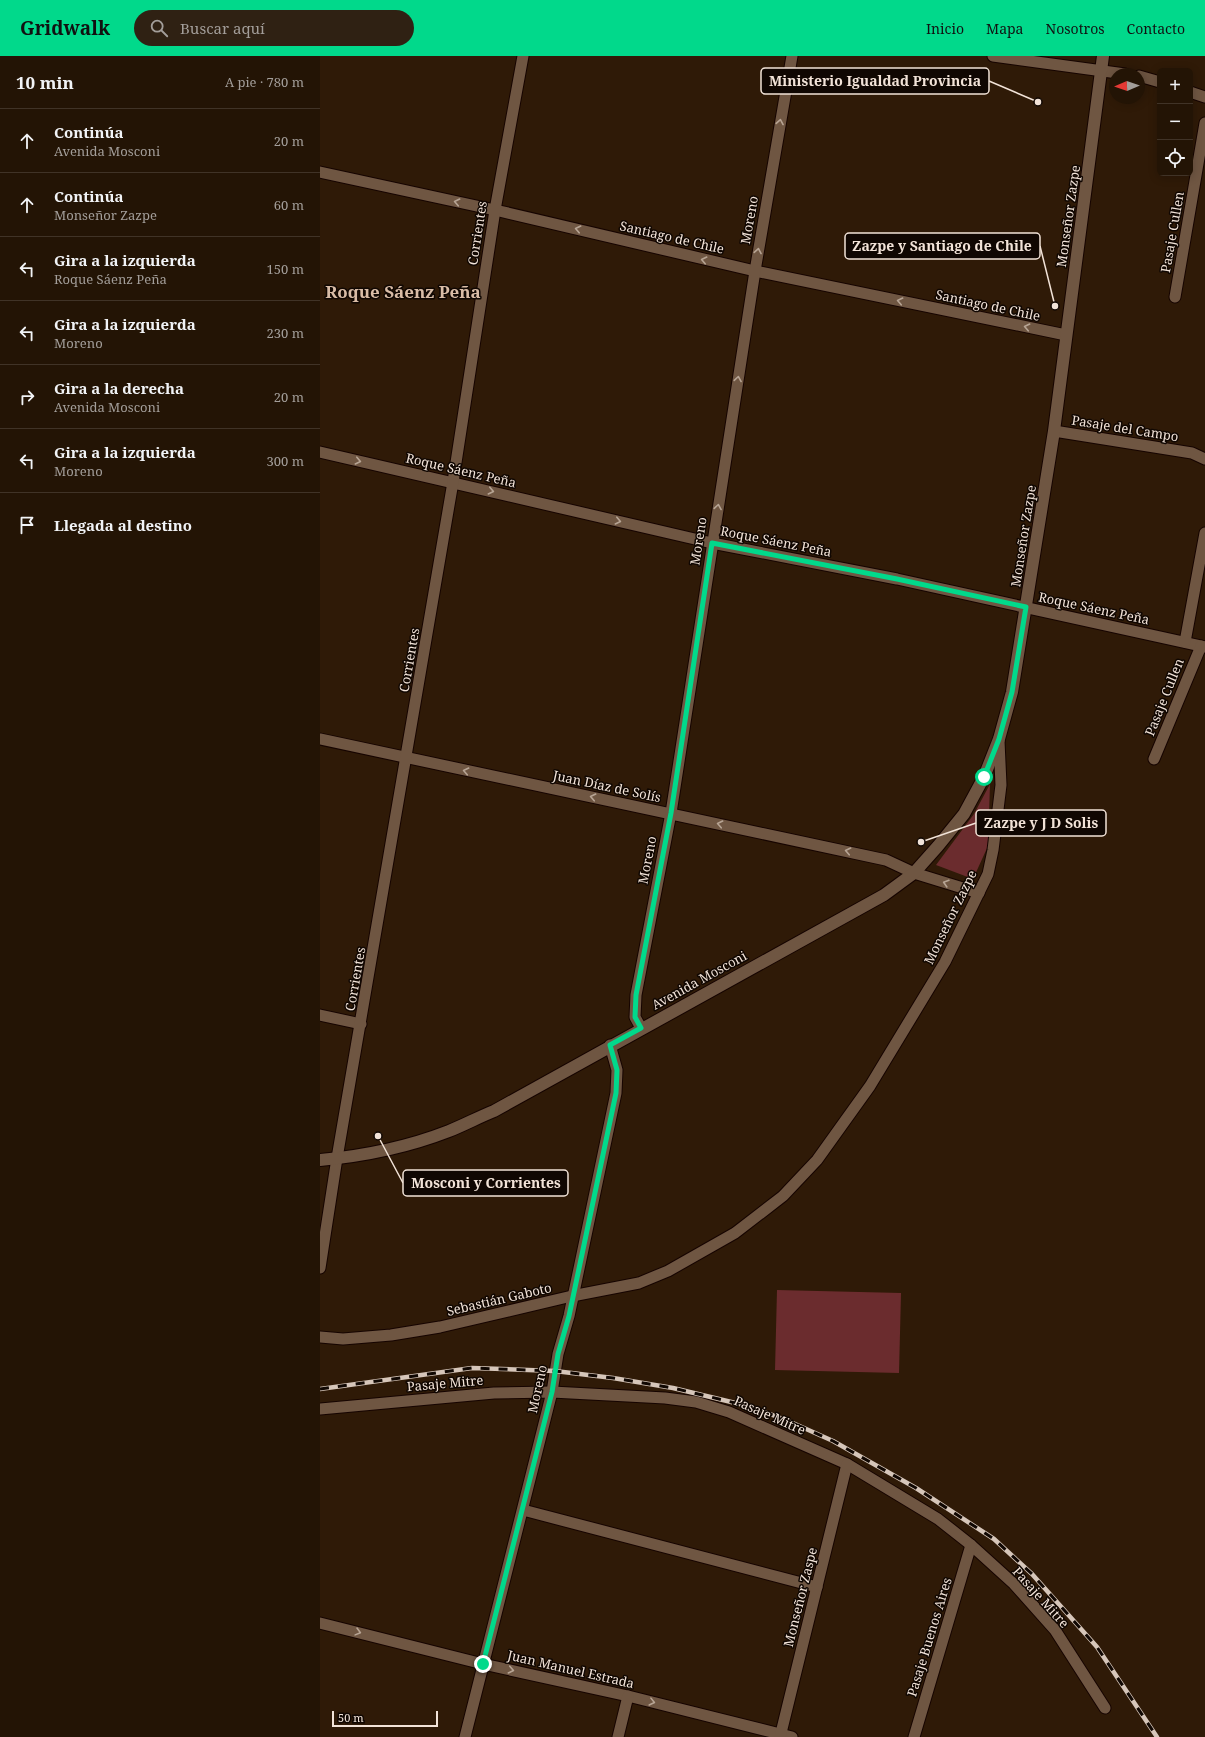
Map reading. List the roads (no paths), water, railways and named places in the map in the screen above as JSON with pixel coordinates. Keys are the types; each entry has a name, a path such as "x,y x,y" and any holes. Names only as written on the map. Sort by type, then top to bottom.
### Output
{"street":[{"name":"Corrientes","path":"320,1268 337,1158 407,758 453,482 495,210 523,56"},
{"name":"Moreno","path":"641,1028 635,1017 636,995 671,813 755,272 792,56"},
{"path":"994,56 1109,72"},
{"name":"Monseñor Zazpe","path":"870,1086 945,962 988,874 993,850 1001,785 999,739 1012,692 1054,431 1104,56"},
{"path":"1145,78 1157,81"},
{"path":"1193,93 1205,98"},
{"name":"Pasaje Cullen","path":"1175,297 1205,123"},
{"name":"Santiago de Chile","path":"320,172 495,210 755,272 1066,335"},
{"name":"Pasaje del Campo","path":"1054,431 1192,453 1205,459"},
{"name":"Roque Sáenz Peña","path":"320,452 712,543 897,579 1203,646"},
{"name":"Pasaje Cullen","path":"1185,642 1205,533"},
{"name":"Pasaje Cullen","path":"1154,759 1203,646"},
{"name":"Juan Díaz de Solís","path":"320,739 886,860 914,872 979,893"},
{"name":"Avenida Mosconi","path":"320,1160 410,1144 450,1131 494,1111 610,1045 884,895 914,872 938,846 964,814 984,777 999,739"},
{"path":"320,1015 361,1024"},
{"name":"Moreno","path":"465,1737 552,1392 558,1354 616,1093 617,1070 610,1045"},
{"name":"Sebastián Gaboto","path":"320,1337 343,1339 391,1335 440,1327 572,1296 638,1283 668,1271 735,1233 783,1196 817,1160 870,1086"},
{"name":"Pasaje Mitre","path":"320,1409 494,1393 552,1392 665,1398 696,1402 729,1412 847,1464 938,1519 971,1545 1014,1584 1055,1630 1105,1708"},
{"name":"Monseñor Zaspe","path":"780,1736 847,1464"},
{"path":"523,1510 817,1586"},
{"name":"Pasaje Buenos Aires","path":"914,1737 971,1545"},
{"name":"Juan Manuel Estrada","path":"320,1623 483,1664 628,1696 780,1736 792,1737"},
{"path":"618,1737 628,1696"}],"railway":[{"path":"320,1389 472,1368 555,1371 613,1378 673,1388 748,1406 786,1420 833,1441 916,1488 994,1539 1032,1574 1097,1647 1157,1737"}],"place":[{"name":"Ministerio Igualdad Provincia","path":"1038,102"},
{"name":"Zazpe y Santiago de Chile","path":"1055,306"},
{"name":"Zazpe y J D Solis","path":"921,842"},
{"name":"Mosconi y Corrientes","path":"378,1136"}],"district":[{"name":"Roque Sáenz Peña","path":"403,291"}]}
